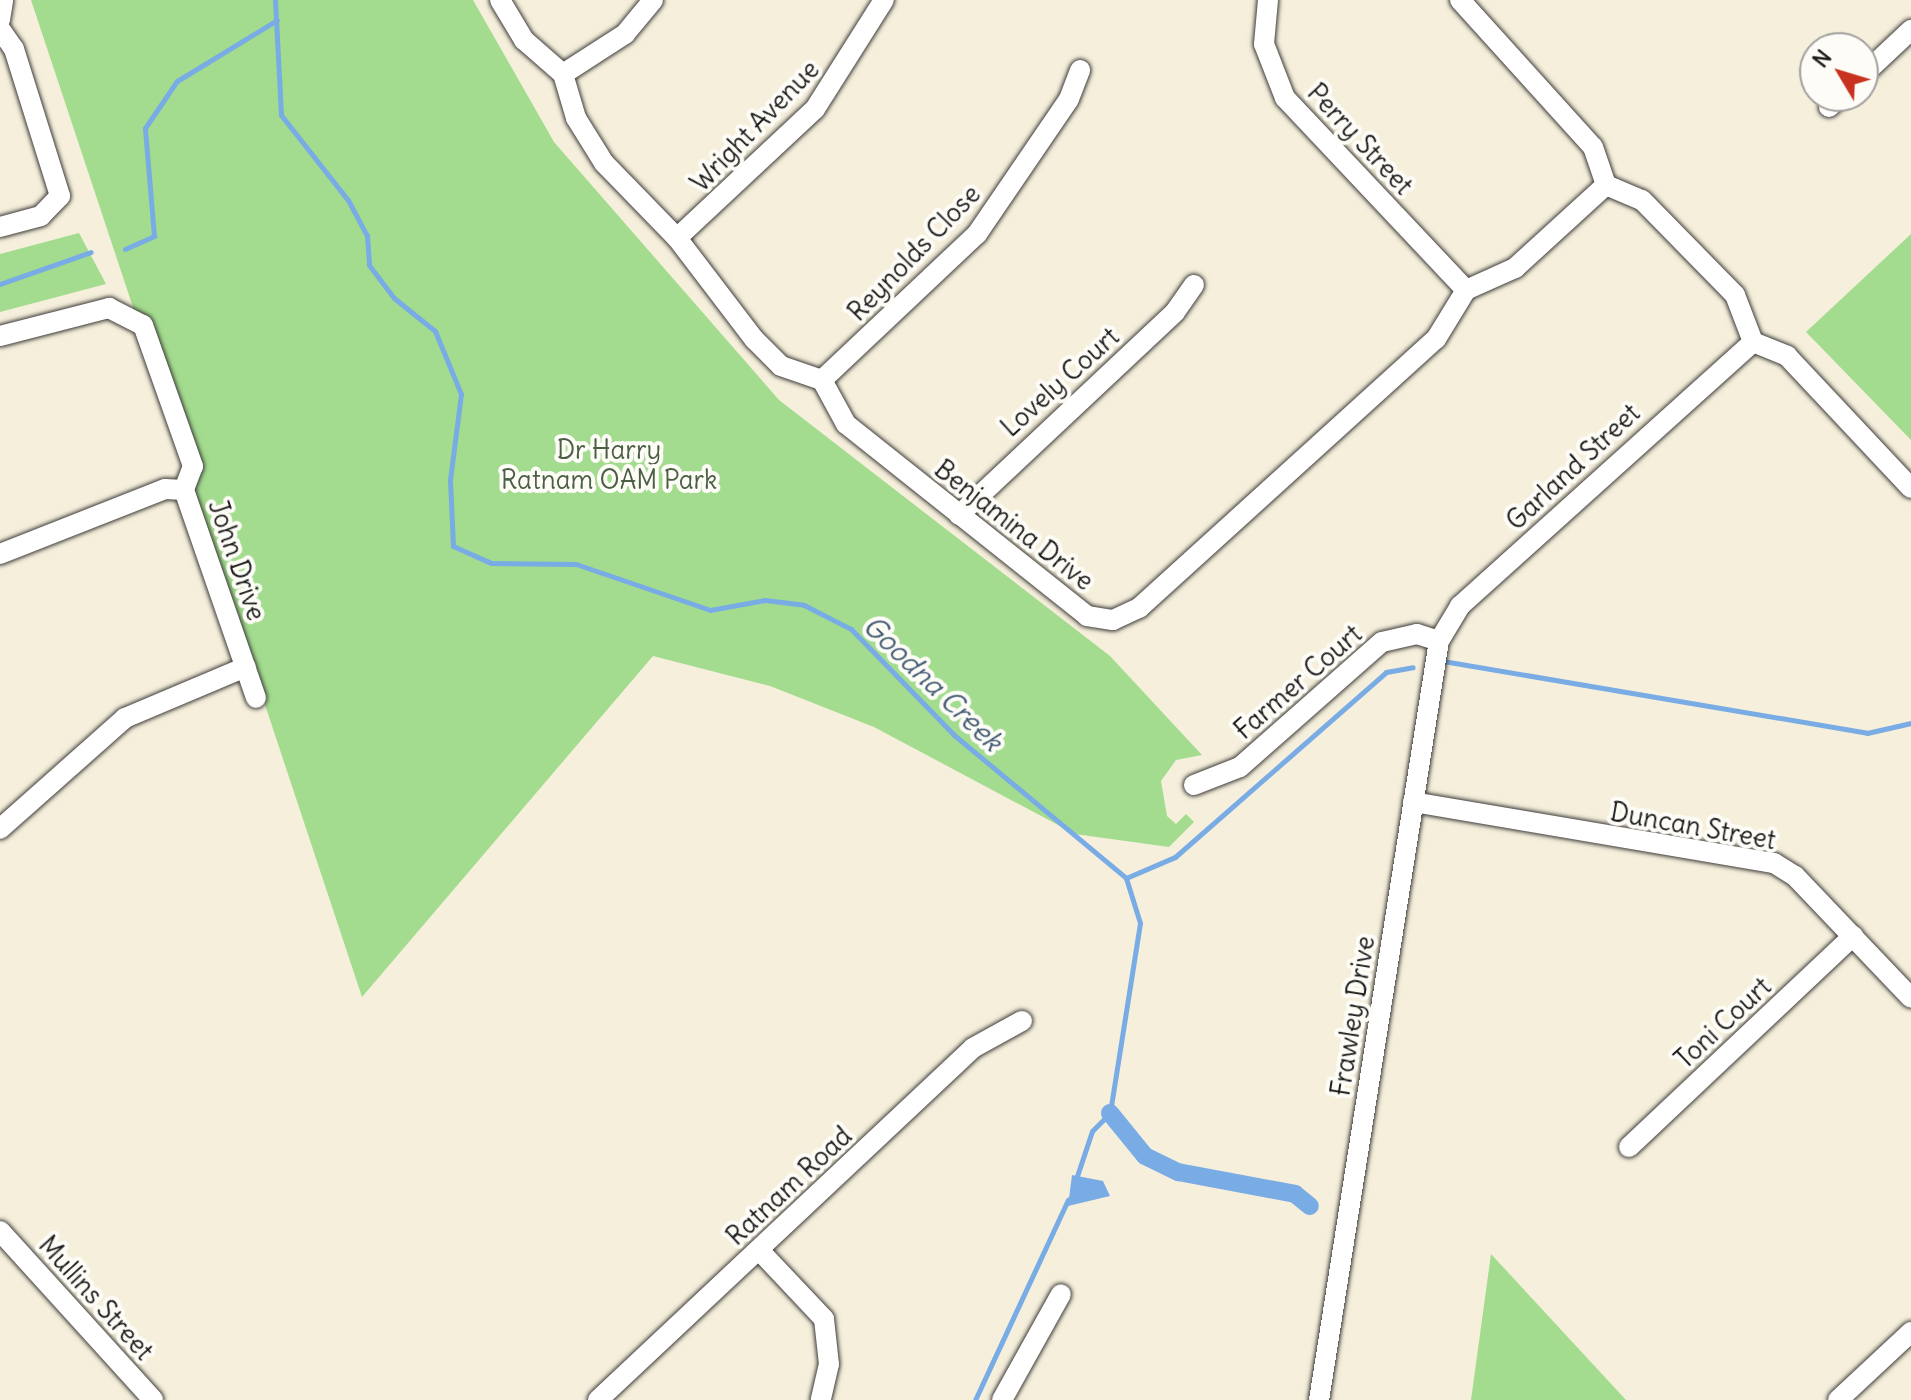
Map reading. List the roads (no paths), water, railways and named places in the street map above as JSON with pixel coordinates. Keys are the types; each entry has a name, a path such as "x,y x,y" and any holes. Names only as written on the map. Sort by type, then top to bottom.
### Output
{"street":[{"path":"0,20 3,0"},
{"path":"500,0 524,40 563,74 576,118 604,163 677,238 781,366 822,380"},
{"path":"563,74 625,34 653,0"},
{"name":"Wright Avenue","path":"677,238 815,109 884,0"},
{"name":"Perry Street","path":"1268,0 1264,44 1285,98 1466,290"},
{"path":"1460,0 1593,147 1606,185 1642,200 1735,295 1753,342 1787,356 1911,488"},
{"path":"0,29 14,49 60,196 41,216 0,227"},
{"path":"1879,60 1911,30"},
{"name":"Reynolds Close","path":"822,380 977,234 1069,99 1080,70"},
{"path":"1466,290 1515,268 1606,185"},
{"name":"Lovely Court","path":"959,515 1175,312 1194,285"},
{"name":"Benjamina Drive","path":"822,380 846,424 1087,616 1113,620 1139,608 1436,339 1466,290"},
{"path":"0,336 109,308 143,325 193,466 184,490"},
{"name":"Garland Street","path":"1439,641 1460,606 1753,342"},
{"name":"John Drive","path":"0,554 165,489 184,490 256,698"},
{"name":"Farmer Court","path":"1194,785 1240,767 1382,642 1417,634 1439,641"},
{"name":"Frawley Drive","path":"1319,1400 1439,641"},
{"path":"0,829 125,718 246,667"},
{"name":"Duncan Street","path":"1413,802 1774,863 1853,936 1911,998"},
{"name":"Toni Court","path":"1629,1147 1853,936"},
{"name":"Ratnam Road","path":"598,1400 973,1048 1022,1021"},
{"name":"Mullins Street","path":"0,1231 153,1400"},
{"path":"759,1250 824,1319 829,1352 821,1400"},
{"path":"1002,1400 1061,1294"},
{"path":"1838,1400 1911,1332"}],"water":[{"path":"1072,1175 1103,1181 1110,1196 1068,1206"}],"waterway":[{"name":"Goodna Creek","path":"275,0 281,115 348,200 367,235 369,265 394,298 435,331 461,394 450,480 453,546 491,563 576,564 710,610 765,600 804,605 851,629 954,735 1126,878 1140,923 1110,1113 1092,1131 1076,1179"},
{"path":"125,249 154,236 145,128 177,81 277,20"},
{"path":"0,284 91,252"},
{"path":"1443,661 1867,733 1911,723"},
{"path":"1126,878 1175,857 1386,672 1413,667"},
{"path":"1110,1113 1145,1156 1178,1172 1295,1194 1310,1206"},
{"name":"Goodna Creek","path":"975,1400 1068,1200"}],"park label":[{"name":"Dr Harry Ratnam OAM Park","path":"609,465"}]}
